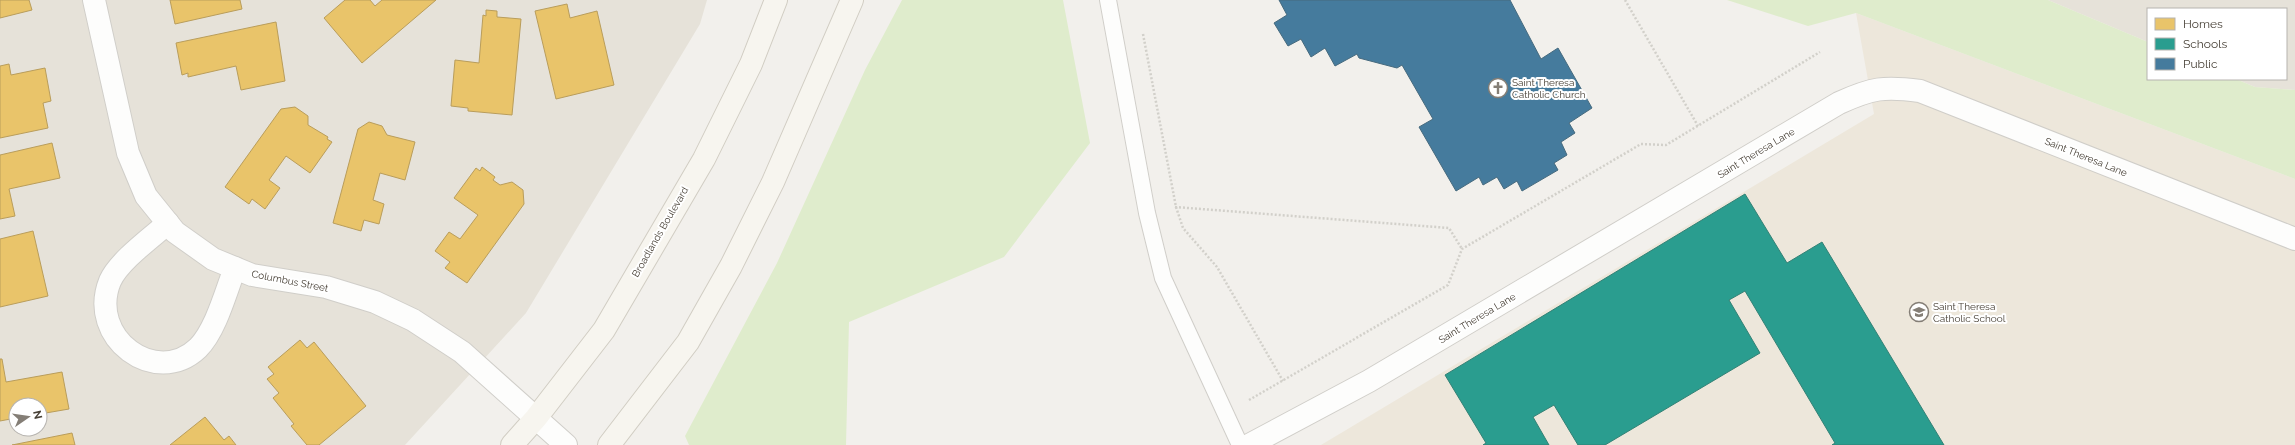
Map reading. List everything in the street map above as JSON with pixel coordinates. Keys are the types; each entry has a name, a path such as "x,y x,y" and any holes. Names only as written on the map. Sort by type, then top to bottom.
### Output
{"main road":[{"name":"Broadlands Boulevard","path":"512,445 536,418 604,330 704,159 751,64 776,0"},
{"path":"609,445 688,342 731,266 774,182 852,0"}],"street":[{"name":"Columbus Street","path":"94,0 128,153 146,196 175,232 212,259 252,275 326,287 375,302 413,320 462,352 566,445"},
{"name":"Saint Theresa Lane","path":"1249,445 1369,381 1839,103 1867,90 1893,87 1920,91 2295,239"},
{"path":"168,223 118,269 110,281 106,296 105,312 109,326 117,339 127,350 139,357 165,361 182,358 197,349 208,337 235,268"}],"lane":[{"path":"1108,0 1147,213 1163,278 1240,445"}],"path":[{"path":"1625,0 1698,126"},
{"path":"1143,31 1176,207 1183,228 1217,267 1283,380"},
{"path":"1226,413 1448,285 1462,249 1641,144 1666,145 1820,52"},
{"path":"1147,213 1176,207 1449,228 1462,249"}],"shaded area":[{"path":"0,0 707,0 700,24 526,313 405,445 0,445"},
{"path":"2048,0 2295,0 2295,90 2255,87 2238,80 2287,80 2287,8 2147,8 2147,42"},
{"name":"Saint Theresa Catholic School","path":"1856,13 2295,179 2295,445 1321,445 1874,114"}],"green space":[{"path":"902,0 1063,0 1090,143 1004,257 849,322 846,445 689,445 685,436 777,263 865,70"},
{"path":"1727,0 2048,0 2147,42 2147,80 2238,80 2255,87 2295,90 2295,179 1856,13 1808,26"}],"building: Homes":[{"path":"0,0 29,0 32,10 0,18"},
{"path":"170,0 240,0 242,9 175,24"},
{"path":"345,0 370,0 375,6 382,0 436,0 362,63 324,18"},
{"path":"567,4 570,18 597,11 614,85 556,99 535,11"},
{"path":"486,10 497,11 497,17 521,19 512,115 468,111 468,108 451,106 455,60 479,63 483,15 486,16"},
{"path":"276,22 285,81 241,90 236,66 188,77 188,73 182,75 176,43"},
{"path":"9,64 11,75 45,68 51,101 43,103 48,128 0,138 0,66"},
{"path":"295,107 308,116 308,125 328,137 327,139 332,142 310,173 286,156 269,180 280,188 265,209 252,199 249,204 225,187 281,109"},
{"path":"369,122 382,126 387,135 415,142 405,180 380,173 373,200 384,204 379,224 364,220 361,231 333,223 358,129"},
{"path":"52,143 60,178 9,189 15,216 0,219 0,155"},
{"path":"482,167 495,177 493,180 500,185 512,182 523,190 524,204 467,283 445,268 450,262 435,251 449,232 460,239 478,215 454,198 476,168 480,171"},
{"path":"33,231 48,296 0,307 0,239"},
{"path":"300,340 307,348 314,342 366,406 319,445 307,445 291,426 294,424 273,398 279,393 267,379 274,374 268,367"},
{"path":"0,359 2,359 6,382 62,372 69,409 48,413 48,397 8,397 8,420 0,421"},
{"path":"205,417 224,440 229,436 236,445 170,445"},
{"path":"72,433 75,445 12,445"}],"building: Schools":[{"path":"1745,194 1787,263 1822,242 1944,445 1832,445 1835,443 1745,291 1729,300 1760,353 1605,445 1578,445 1554,405 1533,417 1549,445 1483,445 1486,443 1445,375"}],"building: Public":[{"name":"Saint Theresa Catholic Church","path":"1279,0 1510,0 1541,59 1558,48 1592,108 1569,123 1575,133 1561,142 1567,155 1554,163 1558,170 1522,191 1517,181 1504,189 1497,177 1483,185 1479,177 1456,191 1419,127 1433,119 1402,65 1397,68 1359,58 1357,54 1335,66 1325,48 1311,57 1301,39 1288,46 1274,23 1287,15"}],"place":[{"name":"Saint Theresa Catholic Church","path":"1498,88"},
{"name":"Saint Theresa Catholic School","path":"1919,312"}]}
